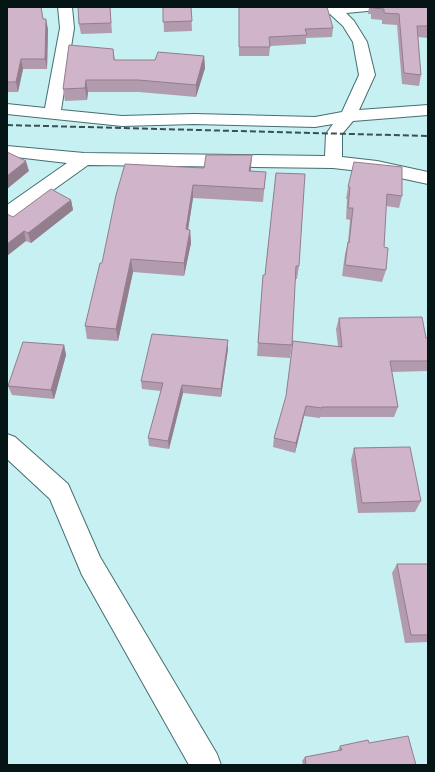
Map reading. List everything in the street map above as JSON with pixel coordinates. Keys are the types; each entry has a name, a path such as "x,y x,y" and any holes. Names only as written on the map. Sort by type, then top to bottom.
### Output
{"street":[{"path":"52,114 67,28 67,7"},
{"path":"298,7 334,10 373,7"},
{"path":"333,162 334,134 348,116 366,75 360,42 349,24 334,10"},
{"path":"7,109 122,121 194,120 315,122 348,116 428,110"},
{"path":"7,152 84,159 333,162 377,167 428,178"},
{"path":"7,214 84,159"},
{"path":"7,444 59,492 91,566 206,765"}],"building":[{"path":"7,7 41,7 43,19 46,19 45,59 21,59 16,82 7,82"},
{"path":"78,7 110,7 111,23 79,24"},
{"path":"163,7 191,7 192,21 163,22"},
{"path":"239,7 327,7 333,28 305,29 307,35 269,37 270,47 239,47"},
{"path":"373,7 428,7 428,26 417,26 421,75 404,73 399,14 384,13 384,9"},
{"path":"69,45 113,49 114,60 155,60 158,52 204,56 196,85 138,80 86,80 85,88 63,89"},
{"path":"7,152 26,161 7,176"},
{"path":"206,155 252,155 249,171 266,172 264,189 193,185 186,229 190,230 184,263 131,259 116,329 85,326 100,263 102,263 116,195 125,164 204,168"},
{"path":"354,162 402,167 402,196 387,194 384,247 388,248 386,270 345,265 353,208 348,208 350,187 348,187"},
{"path":"276,173 305,174 299,266 296,266 292,345 258,343 263,275 265,275"},
{"path":"51,189 71,200 28,233 24,231 7,244 7,214 13,217"},
{"path":"422,317 426,338 428,338 428,361 390,361 398,407 322,408 306,406 296,443 274,438 286,396 293,341 342,347 339,318"},
{"path":"152,334 228,340 221,389 182,385 168,441 148,438 163,383 141,381"},
{"path":"23,342 64,345 51,390 8,386"},
{"path":"410,447 421,501 362,503 354,448"},
{"path":"397,564 428,564 428,635 411,635"},
{"path":"408,736 416,765 306,765 305,757 342,750 340,746 368,740 369,743"}],"railway":[{"path":"7,125 428,136"}]}
